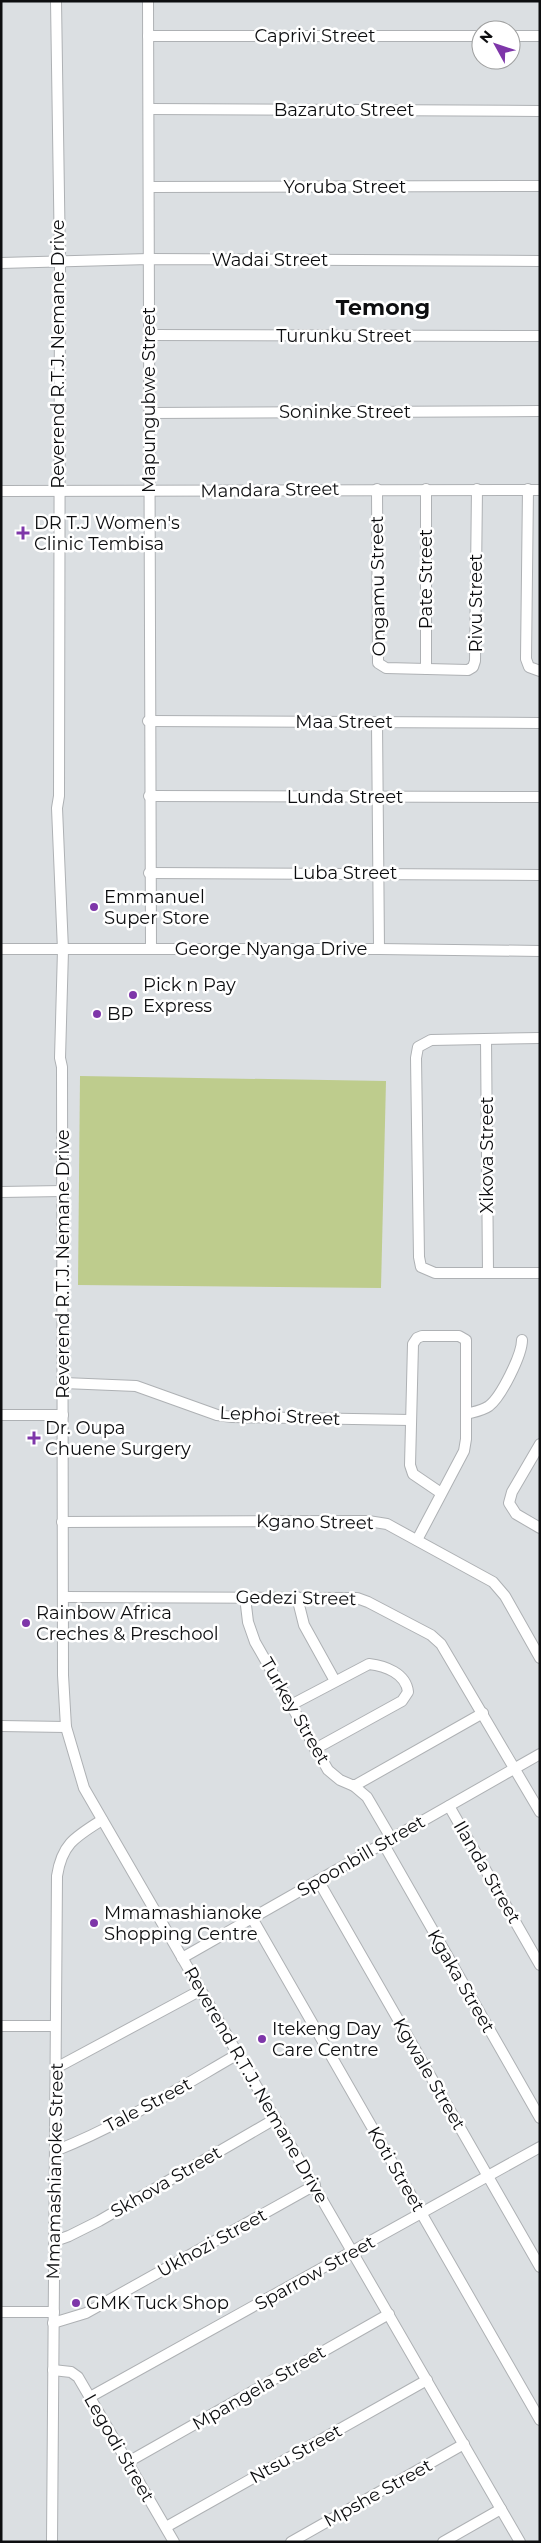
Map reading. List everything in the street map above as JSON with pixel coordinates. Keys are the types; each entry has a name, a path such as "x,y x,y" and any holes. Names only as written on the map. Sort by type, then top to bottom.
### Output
{"street":[{"name":"Reverend R.T.J. Nemane Drive","path":"56,1 60,260 58,492 59,796 57,808 65,950 60,1058 62,1067 64,1383 62,1522 63,1675 66,1727 84,1788 520,2542"},
{"name":"Mapungubwe Street","path":"148,1 150,187 148,721 151,949"},
{"name":"Caprivi Street","path":"148,36 471,36"},
{"path":"521,36 540,36"},
{"name":"Bazaruto Street","path":"149,109 540,111"},
{"name":"Yoruba Street","path":"150,187 540,186"},
{"name":"Wadai Street","path":"1,263 149,259 540,261"},
{"name":"Turunku Street","path":"149,335 540,336"},
{"name":"Soninke Street","path":"150,413 540,411"},
{"name":"Ongamu Street","path":"377,489 377,662 384,668 426,669"},
{"name":"Pate Street","path":"426,489 426,669"},
{"name":"Rivu Street","path":"426,669 468,670 472,669 475,663 477,489"},
{"path":"528,490 526,660 529,667 540,671"},
{"name":"Mandara Street","path":"1,491 540,490"},
{"name":"Maa Street","path":"148,721 540,723"},
{"path":"377,723 378,949"},
{"name":"Lunda Street","path":"149,796 540,798"},
{"name":"Luba Street","path":"149,873 540,875"},
{"name":"George Nyanga Drive","path":"1,949 540,951"},
{"path":"540,1038 426,1041 418,1047 416,1058 419,1262 421,1267 429,1272 540,1273"},
{"name":"Xikova Street","path":"486,1039 488,1272"},
{"path":"1,1192 63,1191"},
{"path":"417,1540 464,1452 466,1414 466,1340 459,1336 422,1336 417,1338 413,1344 410,1420 411,1470 441,1493"},
{"path":"466,1414 484,1409 497,1398 519,1356 522,1340"},
{"name":"Lephoi Street","path":"64,1383 136,1386 210,1413 232,1417 410,1420"},
{"path":"1,1415 63,1414"},
{"path":"538,1450 512,1492 510,1503 516,1514 540,1528"},
{"name":"Kgano Street","path":"62,1522 368,1521 387,1524 499,1587 540,1658"},
{"name":"Gedezi Street","path":"63,1597 297,1597 362,1599 431,1635 445,1649 540,1812"},
{"name":"Turkey Street","path":"245,1597 250,1630 316,1749 333,1775 354,1786 367,1797 387,1841"},
{"path":"297,1597 304,1625 335,1681"},
{"path":"291,1705 364,1666 374,1665 402,1677 408,1692 402,1701 316,1749"},
{"path":"354,1786 483,1713"},
{"path":"1,1726 66,1727"},
{"name":"Spoonbill Street","path":"182,1958 540,1754"},
{"name":"Ilanda Street","path":"449,1806 540,1966"},
{"name":"Mmamashianoke Street","path":"52,2542 56,1876 60,1858 70,1843 102,1820"},
{"name":"Kgaka Street","path":"387,1841 540,2118"},
{"name":"Kgwale Street","path":"318,1880 540,2267"},
{"name":"Koti Street","path":"252,1918 540,2420"},
{"path":"56,2068 200,1990"},
{"path":"1,2026 55,2026"},
{"name":"Tale Street","path":"55,2151 146,2106 238,2054"},
{"name":"Skhova Street","path":"54,2241 92,2224 275,2119"},
{"name":"Sparrow Street","path":"90,2397 540,2147"},
{"name":"Ukhozi Street","path":"53,2324 86,2313 315,2186"},
{"path":"1,2312 54,2312"},
{"name":"Mpangela Street","path":"128,2462 389,2314"},
{"name":"Legodi Street","path":"53,2370 65,2370 74,2374 90,2397 174,2542"},
{"name":"Ntsu Street","path":"166,2527 427,2380"},
{"name":"Mpshe Street","path":"291,2542 464,2444"},
{"path":"443,2542 501,2509"}],"green space":[{"path":"80,1076 386,1081 381,1288 78,1285"}],"place":[{"name":"DR T.J Women's Clinic Tembisa","path":"23,533"},
{"name":"Emmanuel Super Store","path":"94,907"},
{"name":"Pick n Pay Express","path":"133,995"},
{"name":"BP","path":"97,1014"},
{"name":"Dr. Oupa Chuene Surgery","path":"34,1438"},
{"name":"Rainbow Africa Creches & Preschool","path":"26,1623"},
{"name":"Mmamashianoke Shopping Centre","path":"94,1923"},
{"name":"Itekeng Day Care Centre","path":"262,2039"},
{"name":"GMK Tuck Shop","path":"76,2303"}],"district":[{"name":"Temong","path":"383,307"}]}
